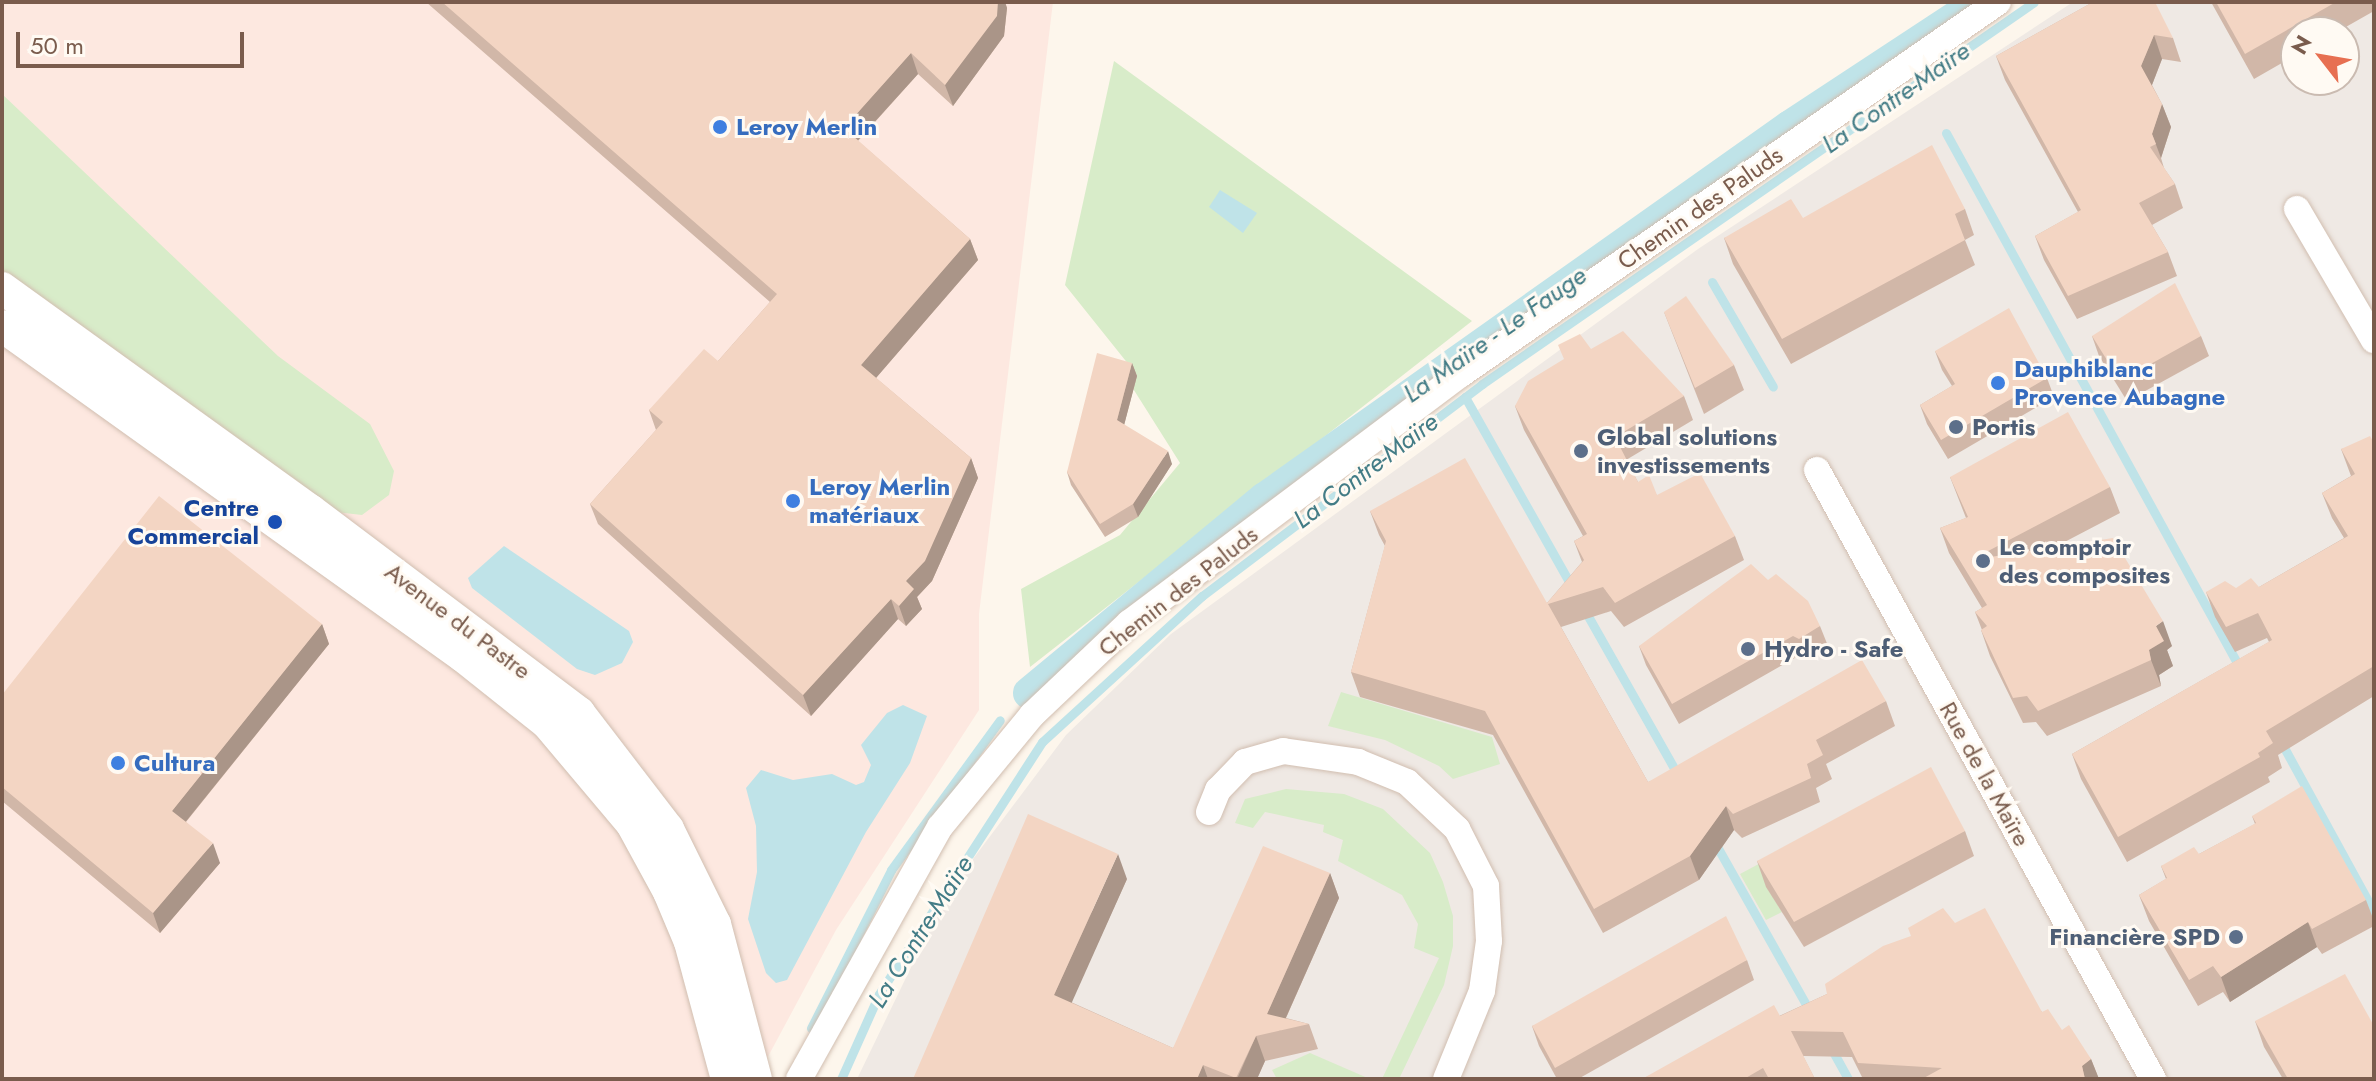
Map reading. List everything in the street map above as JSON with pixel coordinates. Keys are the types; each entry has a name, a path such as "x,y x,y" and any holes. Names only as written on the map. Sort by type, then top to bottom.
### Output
{"street":[{"name":"Chemin des Paluds","path":"799,1079 940,827 1032,715 1129,623 1461,374 1998,2"},
{"path":"2297,209 2374,340"},
{"name":"Avenue du Pastre","path":"2,288 323,519 579,713 668,829 715,924 756,1079"},
{"name":"Avenue du Pastre","path":"2,326 464,657 547,723 632,824 669,892 695,957 727,1079"},
{"name":"Rue de la Maïre","path":"1817,470 2153,1079"},
{"path":"1209,812 1218,790 1245,762 1283,751 1358,762 1407,782 1457,829 1486,886 1489,941 1482,991 1446,1079"}],"shaded area":[{"path":"2,2 1053,2 979,614 979,710 836,930 756,1079 2,1079"},
{"path":"2073,2 2374,2 2374,1079 857,1079 946,895 1066,735 1171,634 1698,249"}],"green space":[{"path":"1114,61 1472,321 1030,667 1021,589 1120,535 1180,463 1132,387 1137,375 1065,285"},
{"path":"2,94 278,356 370,424 394,471 389,495 362,515 327,511 2,270"},
{"path":"1341,692 1492,737 1500,764 1453,779 1439,766 1385,740 1328,726"},
{"path":"1924,775 1767,887 1782,912 1766,920 1740,874"},
{"path":"1286,789 1344,794 1383,809 1430,853 1443,882 1453,916 1453,946 1444,985 1399,1079 1382,1079 1439,958 1414,948 1418,924 1402,895 1338,861 1343,840 1323,832 1324,825 1265,812 1253,828 1235,823 1245,799"},
{"path":"1310,1053 1370,1079 1277,1079 1272,1070"}],"water":[{"path":"1220,190 1257,213 1243,233 1209,207"},
{"path":"504,546 629,631 633,642 622,663 595,675 577,669 472,588 468,578"},
{"path":"903,705 927,716 910,763 866,832 787,980 776,983 766,973 748,919 757,872 756,826 746,788 761,770 793,780 832,774 856,785 864,782 871,765 861,745 887,713"}],"building":[{"path":"442,2 998,2 997,16 945,85 911,53 844,128 970,239 861,365 971,458 925,561 906,581 914,589 899,606 891,599 803,695 590,504 663,422 649,410 704,349 718,361 777,294"},
{"path":"2093,2 2155,2 2173,38 2154,35 2141,66 2162,104 2152,134 2156,144 2150,147 2175,184 2139,203 2168,252 2068,296 2035,236 2081,210 1996,56"},
{"path":"2216,2 2336,2 2312,16 2280,16 2280,34 2245,54"},
{"path":"1932,145 1965,209 1955,214 1965,240 1782,339 1724,238 1791,199 1803,218"},
{"path":"2175,283 2201,336 2120,381 2092,336"},
{"path":"1686,296 1734,365 1695,388 1664,312"},
{"path":"2009,308 2047,378 1941,440 1920,405 1955,384 1935,351"},
{"path":"1623,331 1684,396 1615,437 1638,482 1649,475 1657,495 1700,473 1735,536 1615,603 1603,587 1548,604 1648,782 1862,660 1886,701 1816,740 1823,755 1807,764 1811,778 1733,814 1726,806 1690,856 1594,909 1485,711 1351,672 1386,541 1370,511 1465,458 1547,603 1584,560 1574,541 1587,534 1515,406 1528,381 1564,359 1558,345 1580,334 1591,349"},
{"path":"1097,353 1132,363 1117,420 1168,451 1133,504 1100,524 1067,472"},
{"path":"2068,412 2110,487 1971,560 2113,538 2163,621 2156,626 2164,641 2149,650 2151,660 2038,711 2027,696 2013,698 1981,630 1987,626 1975,612 1987,605 1940,528 1968,517 1950,477"},
{"path":"2370,436 2374,443 2374,666 2266,731 2273,743 2258,753 2260,757 2118,837 2072,754 2272,640 2258,613 2226,627 2206,592 2225,581 2236,588 2251,578 2259,587 2348,536 2322,493 2355,474 2341,449"},
{"name":"Cultura","path":"159,496 322,624 172,811 213,843 153,913 2,787 2,695"},
{"path":"1751,564 1768,580 1776,574 1808,601 1820,626 1799,639 1793,636 1672,704 1639,646"},
{"path":"1931,767 1965,831 1794,922 1757,861"},
{"path":"2302,786 2366,900 2312,929 2308,922 2221,977 2213,966 2189,980 2139,895 2167,878 2161,866 2194,847 2199,854 2256,823 2252,816"},
{"path":"1028,814 1118,854 1054,995 1173,1048 1263,846 1330,873 1267,1014 1309,1024 1256,1036 1236,1078 1203,1065 1197,1079 913,1079"},
{"path":"1943,908 1955,923 1985,908 2042,1012 2048,1009 2062,1030 2069,1025 2091,1059 2082,1066 2085,1079 1922,1079 1942,1068 1858,1063 1843,1032 1791,1031 1815,1079 1769,1079 1763,1068 1744,1079 1642,1079 1774,1005 1780,1016 1827,994 1825,984 1883,946 1911,936 1908,928"},
{"path":"1726,916 1747,960 1555,1068 1532,1026"},
{"path":"2345,974 2374,1026 2374,1079 2288,1079 2255,1021"}],"waterway":[{"name":"La Contre-Maïre","path":"841,1079 879,994 1042,742 1202,596 1482,384 2034,2"},
{"name":"La Maïre - Le Fauge","path":"1029,693 1265,498 1790,126 1962,13"},
{"path":"1946,133 2241,670"},
{"path":"1712,282 1773,387"},
{"path":"1465,397 1573,589"},
{"path":"1584,609 1679,777"},
{"path":"811,1028 891,870 1000,720"},
{"path":"2281,742 2374,912"},
{"path":"1715,843 1812,1015"},
{"path":"1831,1048 1848,1079"}],"place":[{"name":"Leroy Merlin","path":"720,127"},
{"name":"Dauphiblanc Provence Aubagne","path":"1998,383"},
{"name":"Portis","path":"1956,427"},
{"name":"Global solutions investissements","path":"1581,451"},
{"name":"Leroy Merlin matériaux","path":"793,501"},
{"name":"Centre Commercial","path":"275,522"},
{"name":"Le comptoir des composites","path":"1983,561"},
{"name":"Hydro - Safe","path":"1748,649"},
{"name":"Cultura","path":"118,763"},
{"name":"Financière SPD","path":"2236,937"}]}
